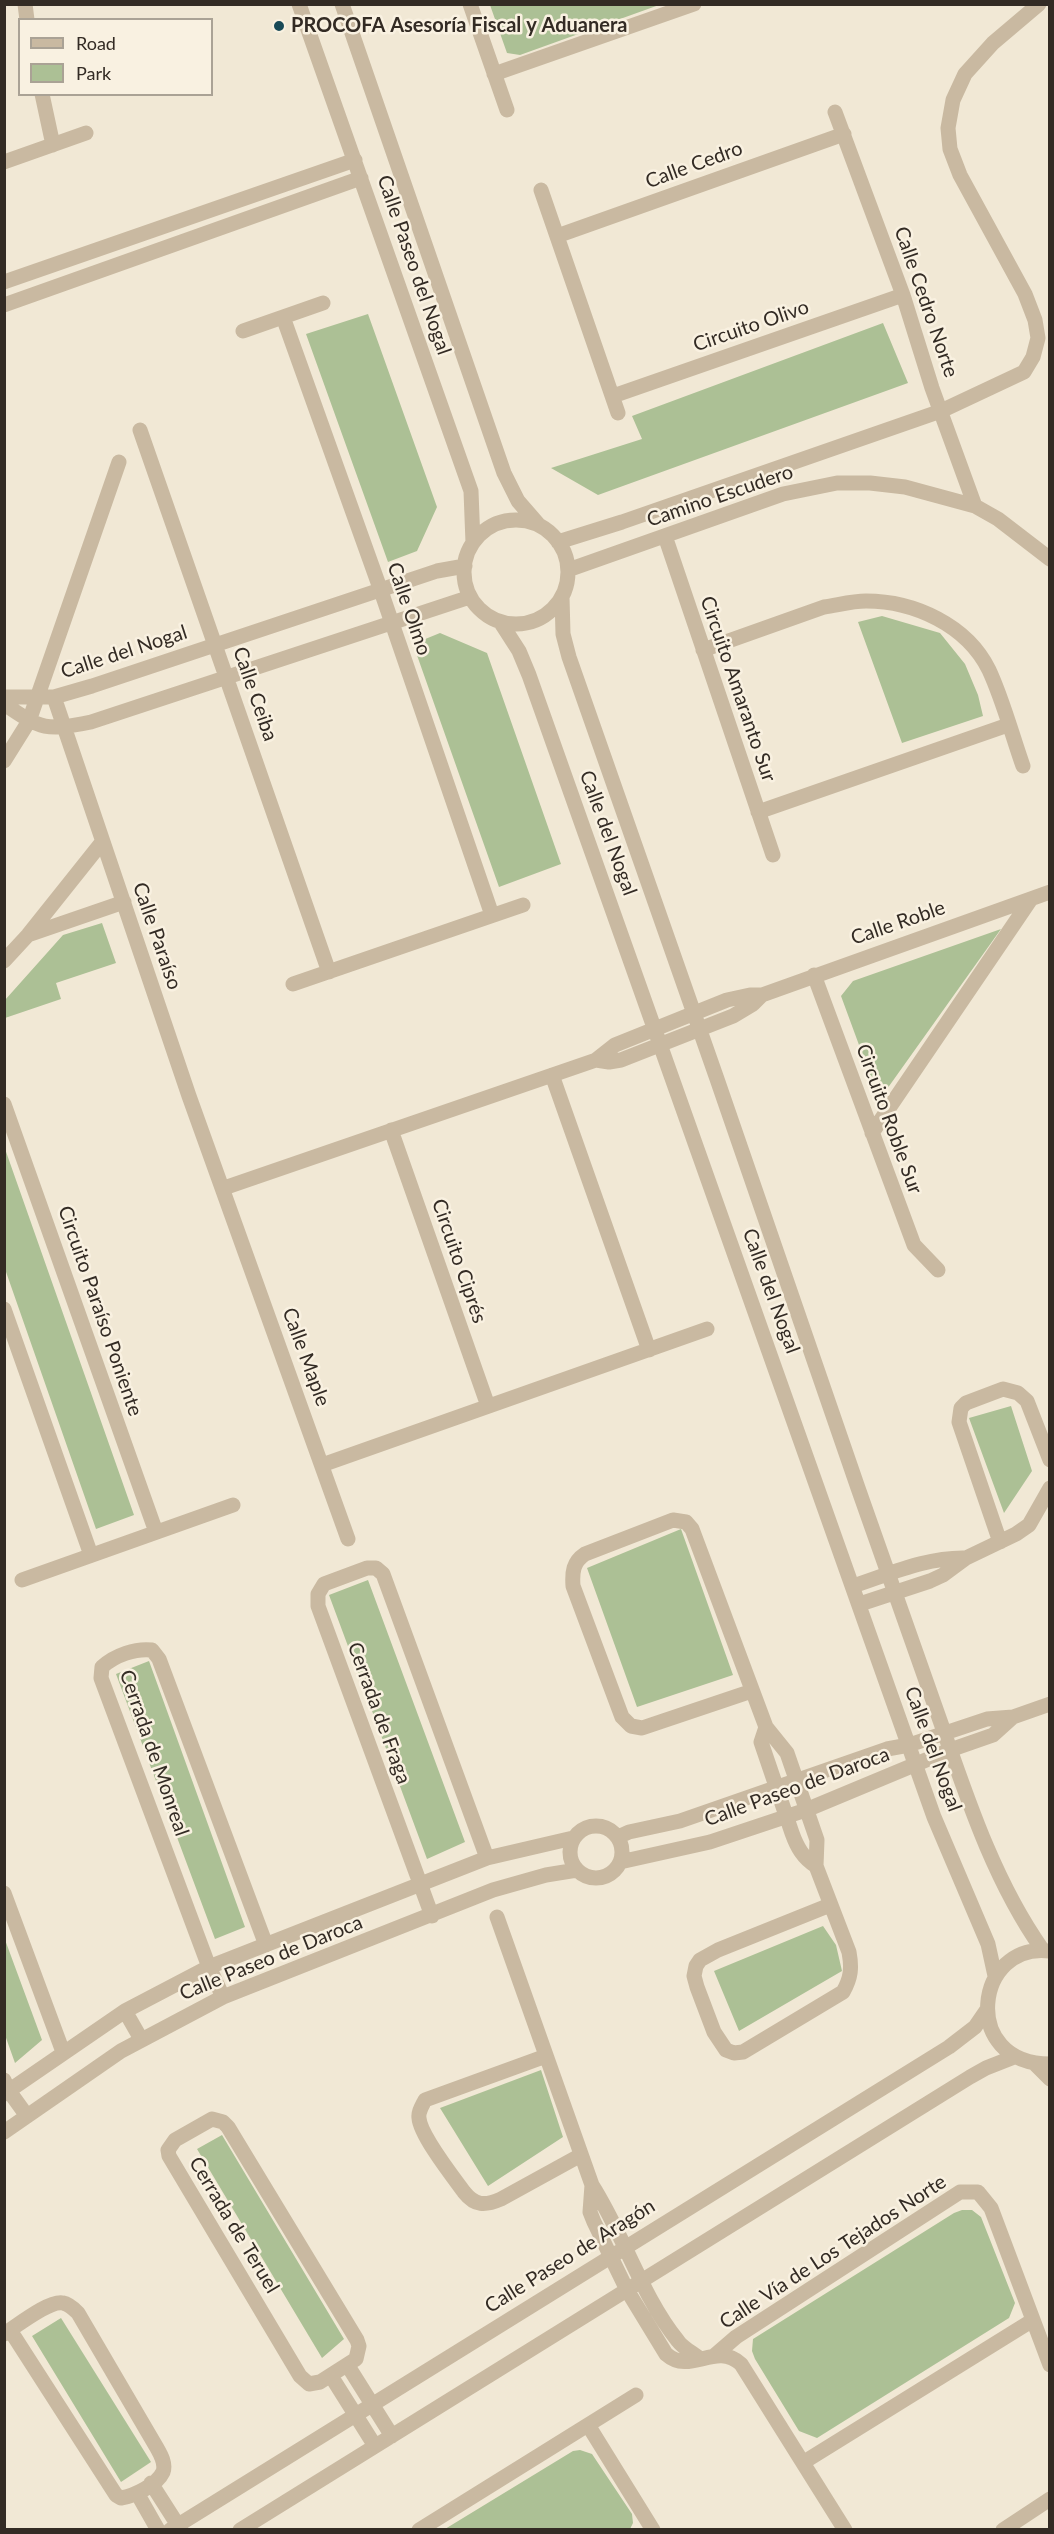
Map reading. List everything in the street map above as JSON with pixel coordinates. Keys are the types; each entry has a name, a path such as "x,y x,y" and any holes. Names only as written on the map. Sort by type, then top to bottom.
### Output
{"street":[{"name":"Calle Paseo del Nogal","path":"342,4 504,473 518,501 538,524"},
{"path":"470,4 507,110"},
{"path":"494,74 694,4"},
{"name":"Camino Escudero","path":"558,542 941,411 1024,372 1033,357 1038,338 1035,320 1025,294 960,175 950,149 948,128 953,100 965,74 993,43 1039,4"},
{"name":"Calle Paseo del Nogal","path":"304,6 361,178 471,491 473,543"},
{"path":"42,96 53,145"},
{"name":"Calle Cedro Norte","path":"836,112 903,295 932,388 975,506"},
{"path":"4,162 86,133"},
{"name":"Calle Cedro","path":"557,236 844,134"},
{"path":"4,282 355,160"},
{"path":"4,305 361,178"},
{"path":"541,190 618,413"},
{"path":"81,256 89,275"},
{"name":"Circuito Olivo","path":"613,396 903,295"},
{"path":"243,331 323,303"},
{"name":"Calle Olmo","path":"283,317 381,591 492,915"},
{"name":"Calle Ceiba","path":"141,430 329,972"},
{"path":"4,761 29,722 119,462"},
{"name":"Camino Escudero","path":"568,570 783,494 837,483 870,483 905,487 975,506 998,519 1050,559"},
{"path":"508,520 521,520 538,524 558,542 566,555 567,587 550,612 537,620 519,624 501,623 488,617 470,597 464,577 465,566 473,543 483,532 508,520"},
{"name":"Circuito Amaranto Sur","path":"665,536 773,855"},
{"name":"Calle del Nogal","path":"4,697 54,697 437,571 465,566"},
{"path":"4,704 37,726 64,728 115,715 470,597"},
{"name":"Calle del Nogal","path":"562,597 563,634 569,657 698,1021 950,1750 1007,1890 1028,1929 1046,1950"},
{"path":"703,650 825,607 864,601 889,602 917,609 942,621 976,650 989,670 1023,766"},
{"name":"Calle del Nogal","path":"501,623 519,651 529,675 934,1816 988,1944 995,1976"},
{"name":"Calle Paraíso","path":"54,697 189,1096 224,1188"},
{"path":"758,812 1008,725"},
{"path":"4,961 103,841"},
{"name":"Calle Roble","path":"658,1036 698,1021 744,1010 762,995 1050,892"},
{"path":"872,1134 1032,899"},
{"path":"28,934 124,902"},
{"path":"293,984 523,905"},
{"name":"Circuito Roble Sur","path":"814,975 914,1245 938,1270"},
{"path":"224,1188 596,1060 615,1045 658,1036"},
{"path":"552,1075 649,1350"},
{"name":"Circuito Paraíso Poniente","path":"4,1104 156,1532"},
{"name":"Circuito Ciprés","path":"392,1130 488,1406"},
{"name":"Calle Maple","path":"224,1188 348,1539"},
{"path":"4,1309 92,1555"},
{"path":"322,1465 707,1329"},
{"path":"1000,1542 959,1422 961,1408 966,1403 1003,1389 1018,1393 1027,1401 1050,1460"},
{"path":"860,1604 944,1575 966,1558 1029,1526 1050,1488"},
{"path":"22,1580 233,1505"},
{"path":"752,1691 642,1728 631,1726 622,1717 573,1586 573,1567 578,1559 585,1554 673,1520 686,1522 697,1537 766,1727 787,1753 817,1840 816,1866 852,1965 848,1983 843,1992 743,2052 734,2053 726,2050 714,2032 696,1987 694,1976 700,1960 718,1950 830,1905"},
{"path":"853,1586 937,1559 966,1558"},
{"name":"Cerrada de Fraga","path":"432,1916 318,1606 318,1593 324,1584 367,1568 376,1568 383,1574 487,1858"},
{"name":"Cerrada de Monreal","path":"223,1997 209,1967 101,1678 102,1667 109,1660 142,1649 152,1650 159,1659 266,1945"},
{"path":"1013,1717 1050,1704"},
{"name":"Calle Paseo de Daroca","path":"618,1838 629,1832 680,1821 887,1749 987,1719 1013,1717"},
{"name":"Calle Paseo de Daroca","path":"620,1862 710,1842 806,1810 950,1750 993,1735 1013,1717"},
{"path":"766,1727 761,1742 797,1846 806,1860 816,1866"},
{"path":"595,1825 604,1827 618,1838 622,1854 620,1862 608,1875 592,1878 577,1870 570,1855 573,1838 579,1831 595,1825"},
{"name":"Calle Paseo de Daroca","path":"6,2088 125,2011 209,1967 487,1858 573,1838"},
{"name":"Calle Paseo de Daroca","path":"4,2132 141,2039 223,1997 521,1881 577,1870"},
{"path":"4,1893 63,2052"},
{"path":"497,1917 592,2185 606,2207 641,2281 679,2343 707,2357"},
{"path":"1046,1950 1023,1953 1007,1962 995,1976 988,1993 986,2011 1000,2045 1014,2057 1042,2064 1050,2079"},
{"path":"125,2011 141,2039"},
{"name":"Calle Paseo de Aragón","path":"176,2528 624,2247 949,2047 975,2027 986,2011"},
{"path":"546,2056 425,2100 420,2109 419,2119 423,2131 470,2200 479,2204 489,2205 581,2155"},
{"path":"240,2529 970,2077 1014,2057"},
{"path":"6,2088 27,2116"},
{"name":"Cerrada de Teruel","path":"217,2120 228,2127 357,2340 356,2359 348,2366 314,2384 305,2382 300,2376 169,2156 168,2150 175,2140 204,2122 217,2120"},
{"path":"592,2185 590,2212 627,2289 666,2354 673,2360 686,2364 707,2357 735,2358 741,2364 845,2529"},
{"name":"Calle Vía de Los Tejados Norte","path":"707,2357 960,2193 978,2192 991,2208 1033,2320"},
{"path":"56,2303 71,2306 78,2313 162,2457 163,2470 151,2483 137,2493 121,2498 111,2490 7,2332 56,2303"},
{"path":"804,2462 1033,2320 1050,2365"},
{"path":"348,2366 392,2436"},
{"path":"331,2376 375,2446"},
{"path":"420,2529 636,2395"},
{"path":"588,2425 653,2529"},
{"path":"151,2483 176,2528"},
{"path":"137,2493 158,2529"},
{"path":"1003,2529 1050,2499"}],"green space":[{"path":"490,4 659,5 520,55 507,53"},
{"path":"368,314 437,507 417,551 388,562 306,334"},
{"path":"883,323 908,383 598,495 551,468 642,439 632,416"},
{"path":"882,616 940,633 965,664 978,695 983,716 902,743 858,622"},
{"path":"440,633 487,653 561,864 499,887 413,644"},
{"path":"102,923 116,963 56,983 61,999 5,1018 5,1000 63,935"},
{"path":"1001,929 887,1089 873,1083 841,996 853,981"},
{"path":"4,1146 134,1515 96,1529 5,1269"},
{"path":"1011,1406 1032,1471 1004,1513 969,1418"},
{"path":"681,1529 733,1675 637,1707 587,1568"},
{"path":"368,1580 465,1842 427,1859 329,1595"},
{"path":"149,1661 245,1927 215,1939 116,1674"},
{"path":"823,1926 836,1945 842,1971 739,2031 714,1971"},
{"path":"4,1937 42,2040 15,2063 5,2035"},
{"path":"541,2070 563,2137 488,2186 440,2108"},
{"path":"222,2135 344,2339 322,2358 197,2149"},
{"path":"962,2210 972,2210 981,2217 1015,2303 1009,2318 817,2438 799,2431 755,2359 752,2351 753,2339"},
{"path":"61,2318 151,2462 121,2482 32,2336"},
{"path":"580,2450 592,2454 632,2514 633,2523 630,2529 445,2529 573,2451"}],"place":[{"name":"PROCOFA Asesoría Fiscal y Aduanera","path":"279,26"}]}
